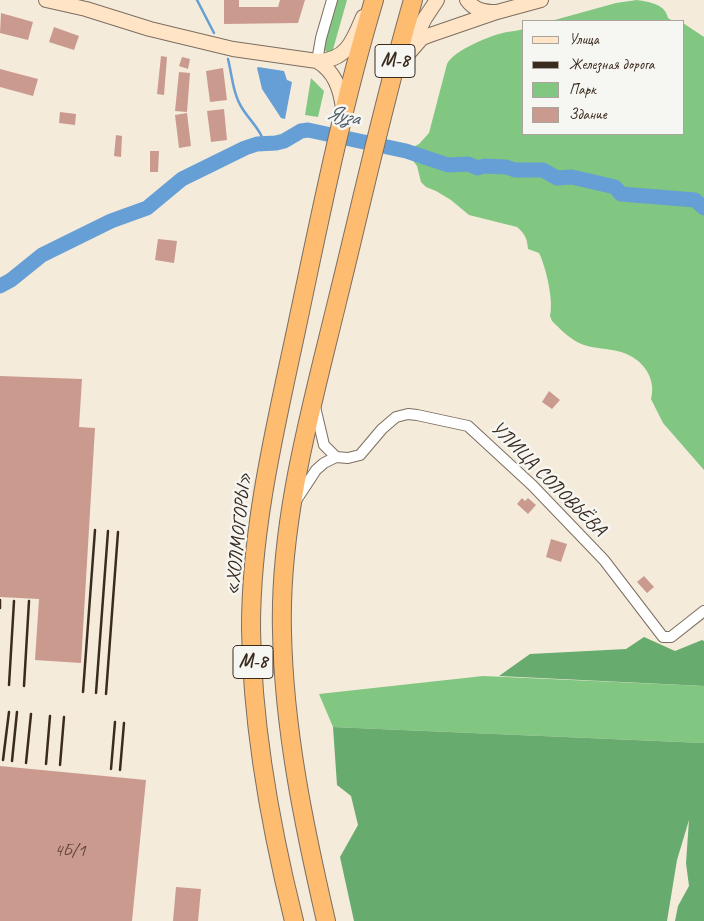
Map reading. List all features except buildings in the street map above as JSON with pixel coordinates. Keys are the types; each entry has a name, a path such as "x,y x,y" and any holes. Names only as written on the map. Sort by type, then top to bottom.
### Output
{"highway":[{"name":"М-8","path":"343,115 372,0"},
{"name":"М-8","path":"326,921 310,850 289,738 282,630 284,574 292,506 314,400 391,78 413,0"},
{"name":"«ХОЛМОГОРЫ»","path":"294,921 278,859 259,745 253,684 251,627 254,571 258,526 269,459 343,115"}],"street":[{"path":"46,0 86,9 150,29 233,49 317,62 333,60 344,52 356,33 372,0"},
{"path":"317,62 321,38 332,0"},
{"path":"380,123 408,54 425,18 437,0"},
{"path":"467,0 484,12 497,12"},
{"path":"408,54 422,38 497,12 541,0"},
{"path":"317,62 324,66 334,77 340,90 343,115"},
{"path":"314,400 324,445 336,457"},
{"name":"УЛИЦА СОЛОВЬЁВА","path":"292,506 316,470 324,463 336,457 348,458 360,455 382,429 396,417 417,415 468,426 532,485 604,560 663,637 671,637 704,611"}],"green space":[{"path":"336,0 347,0 332,53 326,52 323,46"},
{"path":"637,0 652,3 664,10 668,18 671,20 555,20 616,3"},
{"path":"684,24 704,37 704,470 663,423 651,399 652,384 650,376 641,364 629,355 621,352 579,343 568,336 552,321 550,316 549,284 544,267 539,253 528,249 522,232 517,227 469,215 451,200 426,187 421,182 417,166 406,151 419,144 429,133 447,64 451,59 465,49 500,34 522,29 522,135 684,135"},
{"path":"311,78 324,91 318,117 305,115"},
{"path":"644,637 675,651 702,640 704,641 704,686 499,676 530,654 626,649"},
{"path":"483,676 704,686 704,743 333,727 319,694"},
{"path":"333,727 704,743 704,921 675,921 678,906 689,886 686,863 689,820 677,860 667,921 354,921 340,857 358,825 351,796 337,785"}],"water":[{"path":"258,67 284,71 287,80 292,82 285,119 281,118 262,89"}],"waterway":[{"path":"197,0 214,33"},
{"path":"228,59 239,103 258,129 265,144"},
{"name":"Яуза","path":"0,286 11,280 42,255 111,221 147,208 182,179 245,148 257,144 284,141 301,131 308,130 406,151 448,165 468,164 478,168 484,166 506,167 515,170 543,170 557,178 572,177 615,187 621,194 695,200 704,208"}],"railway":[{"path":"83,692 95,530"},
{"path":"96,693 108,531"},
{"path":"106,694 118,532"},
{"path":"0,600 0,608"},
{"path":"9,685 14,601"},
{"path":"24,686 29,601"},
{"path":"3,760 9,712"},
{"path":"12,761 17,712"},
{"path":"26,763 31,714"},
{"path":"46,764 50,716"},
{"path":"60,765 64,717"},
{"path":"111,769 115,722"},
{"path":"120,770 124,723"}]}
